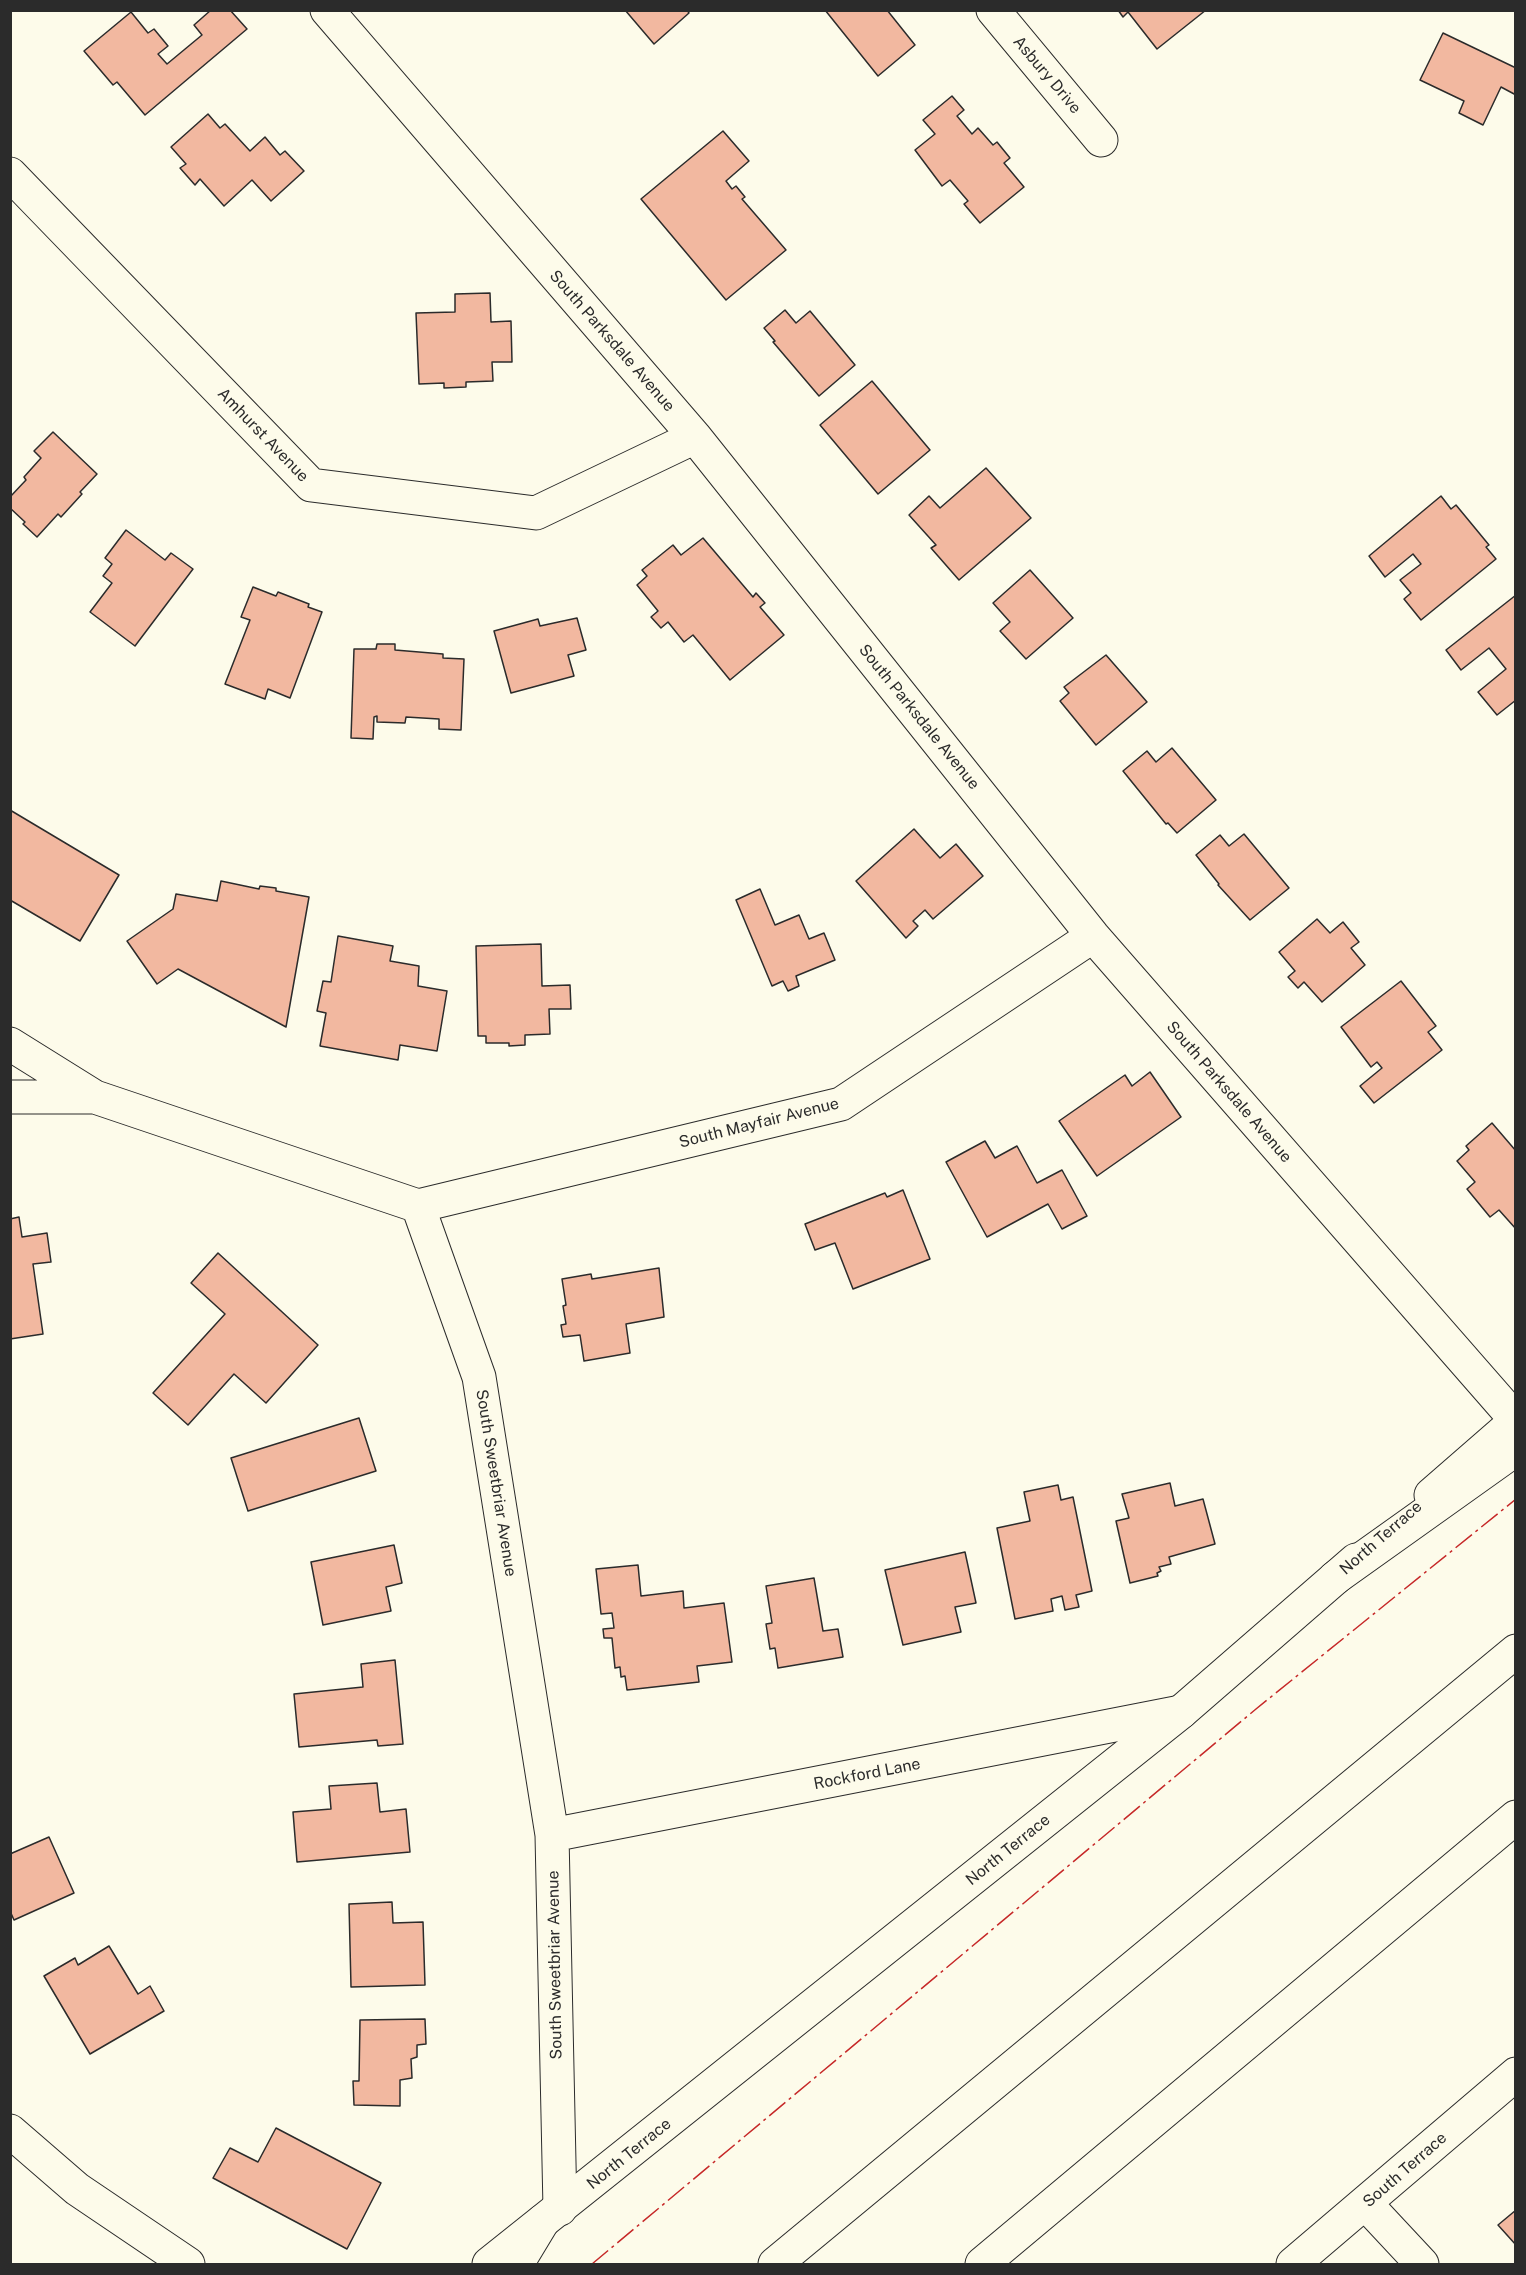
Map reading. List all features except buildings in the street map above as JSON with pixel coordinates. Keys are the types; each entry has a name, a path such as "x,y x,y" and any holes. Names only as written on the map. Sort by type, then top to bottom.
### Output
{"main road":[{"name":"South Parksdale Avenue","path":"327,10 695,437 1093,936 1515,1420"},
{"name":"Asbury Drive","path":"993,10 1101,140"},
{"name":"Amhurst Avenue","path":"10,174 311,485 536,513 695,437"},
{"name":"South Mayfair Avenue","path":"418,1206 841,1104 1093,936"},
{"path":"10,1044 95,1097 418,1206"},
{"path":"10,1097 95,1097"},
{"name":"South Sweetbriar Avenue","path":"418,1206 479,1377 552,1835 552,2215"},
{"name":"North Terrace","path":"489,2265 1181,1712 1515,1420"},
{"path":"1335,1578 1515,1449"},
{"path":"775,2265 1515,1651"},
{"name":"Rockford Lane","path":"552,1835 1181,1712"},
{"path":"982,2265 1515,1817"},
{"name":"South Terrace","path":"1293,2265 1515,2074"},
{"path":"10,2132 77,2189 188,2265"},
{"path":"1366,2204 1422,2265"},
{"path":"518,2265 552,2215"}],"power":[{"path":"592,2264 1256,1709 1516,1499"}]}
